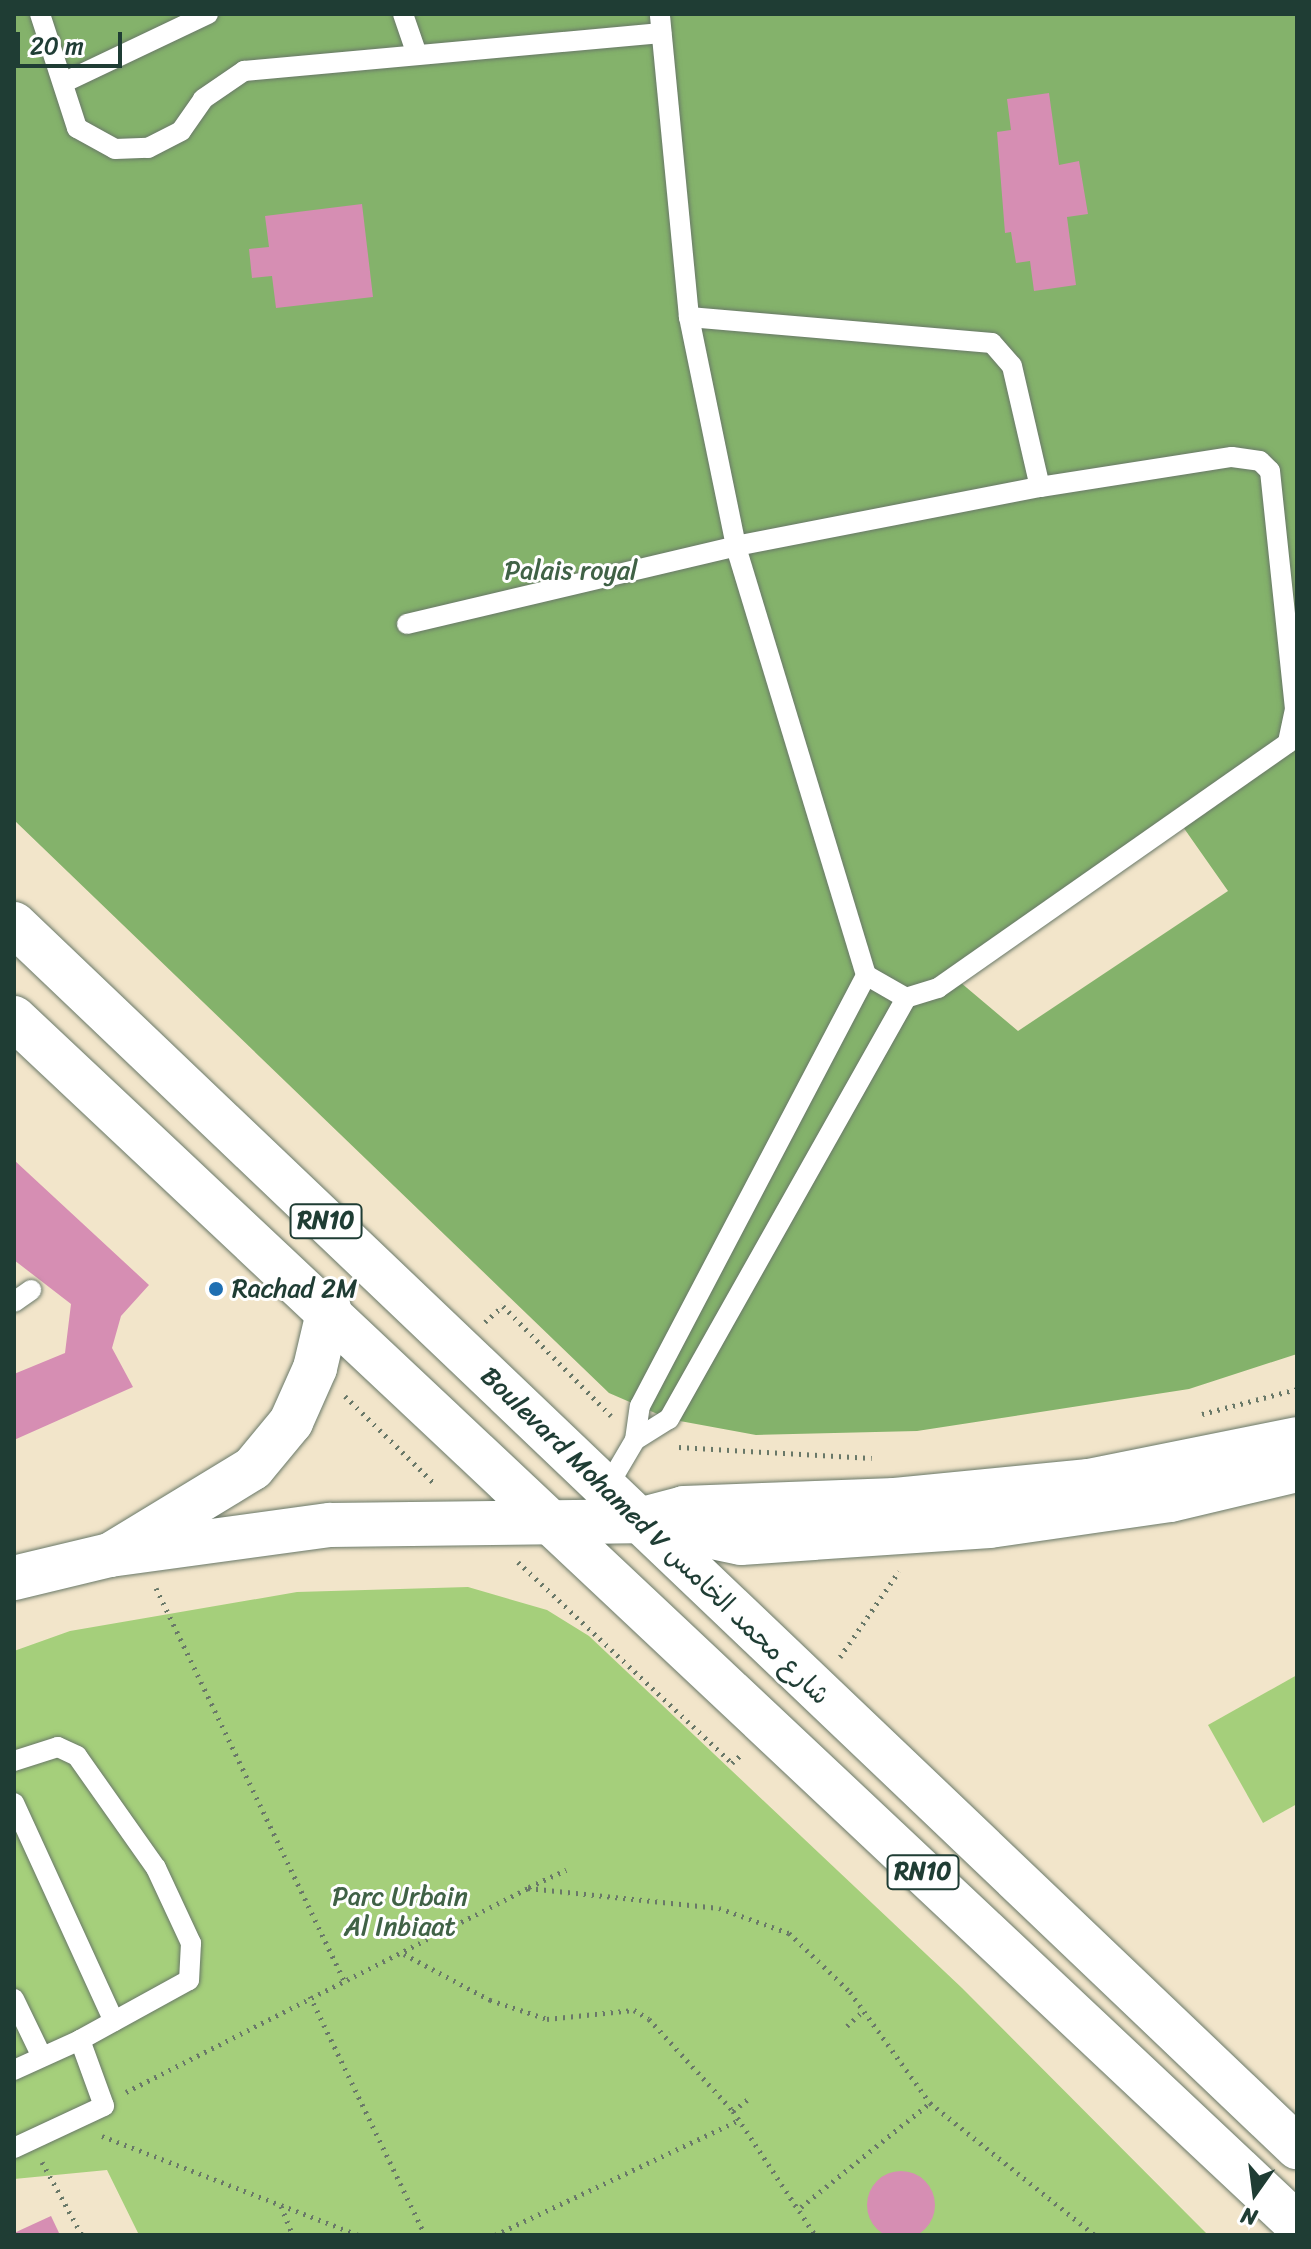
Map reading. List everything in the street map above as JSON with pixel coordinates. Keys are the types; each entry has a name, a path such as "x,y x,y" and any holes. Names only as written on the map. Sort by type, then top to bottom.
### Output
{"main road":[{"name":"Boulevard Mohamed V شارع محمد الخامس","path":"14,924 620,1506 1297,2147"},
{"name":"RN10","path":"14,1018 538,1505 768,1727 1297,2224"},
{"path":"124,1553 253,1468 291,1422 315,1368 329,1309"},
{"path":"14,1578 124,1553 330,1525 472,1519 538,1505 684,1508 895,1500 1089,1481 1297,1439"},
{"path":"620,1506 741,1543 974,1528 1170,1500 1297,1470"}],"lane":[{"path":"40,14 67,81 77,128 86,137 115,149 148,148 181,131 203,99 244,71 661,24 689,317 736,546 866,975 906,998"},
{"path":"67,81 208,14"},
{"path":"403,14 416,51"},
{"path":"689,317 992,343 1012,366 1040,487"},
{"path":"407,624 736,546 1040,487 1232,457 1260,461 1270,471 1296,728 1288,743 1211,800 938,988 906,998 669,1419 635,1440"},
{"path":"620,1506 640,1406 866,975"},
{"path":"14,1761 58,1747 77,1756 156,1868 191,1943 189,1980 80,2040 14,2070"},
{"path":"14,1803 114,2021"},
{"path":"14,1999 42,2057"},
{"path":"22,2145 104,2106 80,2040"}],"path":[{"path":"315,1368 732,1763 768,1727"},
{"path":"1183,1418 1297,1389"},
{"path":"124,1553 344,1980"},
{"path":"104,2106 310,1996 404,1954 566,1870"},
{"path":"528,1888 719,1908 789,1933 863,2011 930,2103 1095,2235"},
{"path":"404,1954 490,2000 547,2019 634,2010 733,2111 801,2207 815,2235"},
{"path":"310,1996 425,2235"},
{"path":"847,2026 863,2011"},
{"path":"733,2111 751,2097"},
{"path":"801,2207 930,2103"},
{"path":"495,2235 739,2120"},
{"path":"72,2121 359,2235"},
{"path":"22,2145 82,2235"},
{"path":"281,2206 293,2235"}],"green space":[{"name":"Palais royal","path":"14,14 1297,14 1297,1354 1189,1389 917,1431 756,1435 669,1419 609,1393 14,820","holes":["1181,824 1228,891 1018,1031 954,977"]},
{"name":"Parc Urbain Al Inbiaat","path":"468,1587 547,1610 589,1636 962,1988 1208,2235 139,2235 107,2170 14,2179 14,1651 70,1631 297,1592"},
{"path":"1297,1675 1297,1804 1263,1823 1208,1725"}],"building":[{"path":"1049,93 1059,165 1079,161 1088,214 1067,217 1076,285 1034,291 1030,261 1016,263 1011,232 1005,233 997,132 1011,130 1007,99"},
{"path":"362,204 373,297 276,308 272,276 252,278 249,249 269,247 265,216"},
{"path":"14,1160 149,1285 121,1316 112,1348 133,1387 14,1440 14,1374 65,1353 71,1304 14,1260"},
{"path":"901,2171 925,2181 935,2205 925,2229 901,2239 877,2229 867,2205 877,2181"},
{"path":"51,2216 60,2235 14,2235 14,2233"}],"place":[{"name":"Rachad 2M","path":"216,1289"}]}
